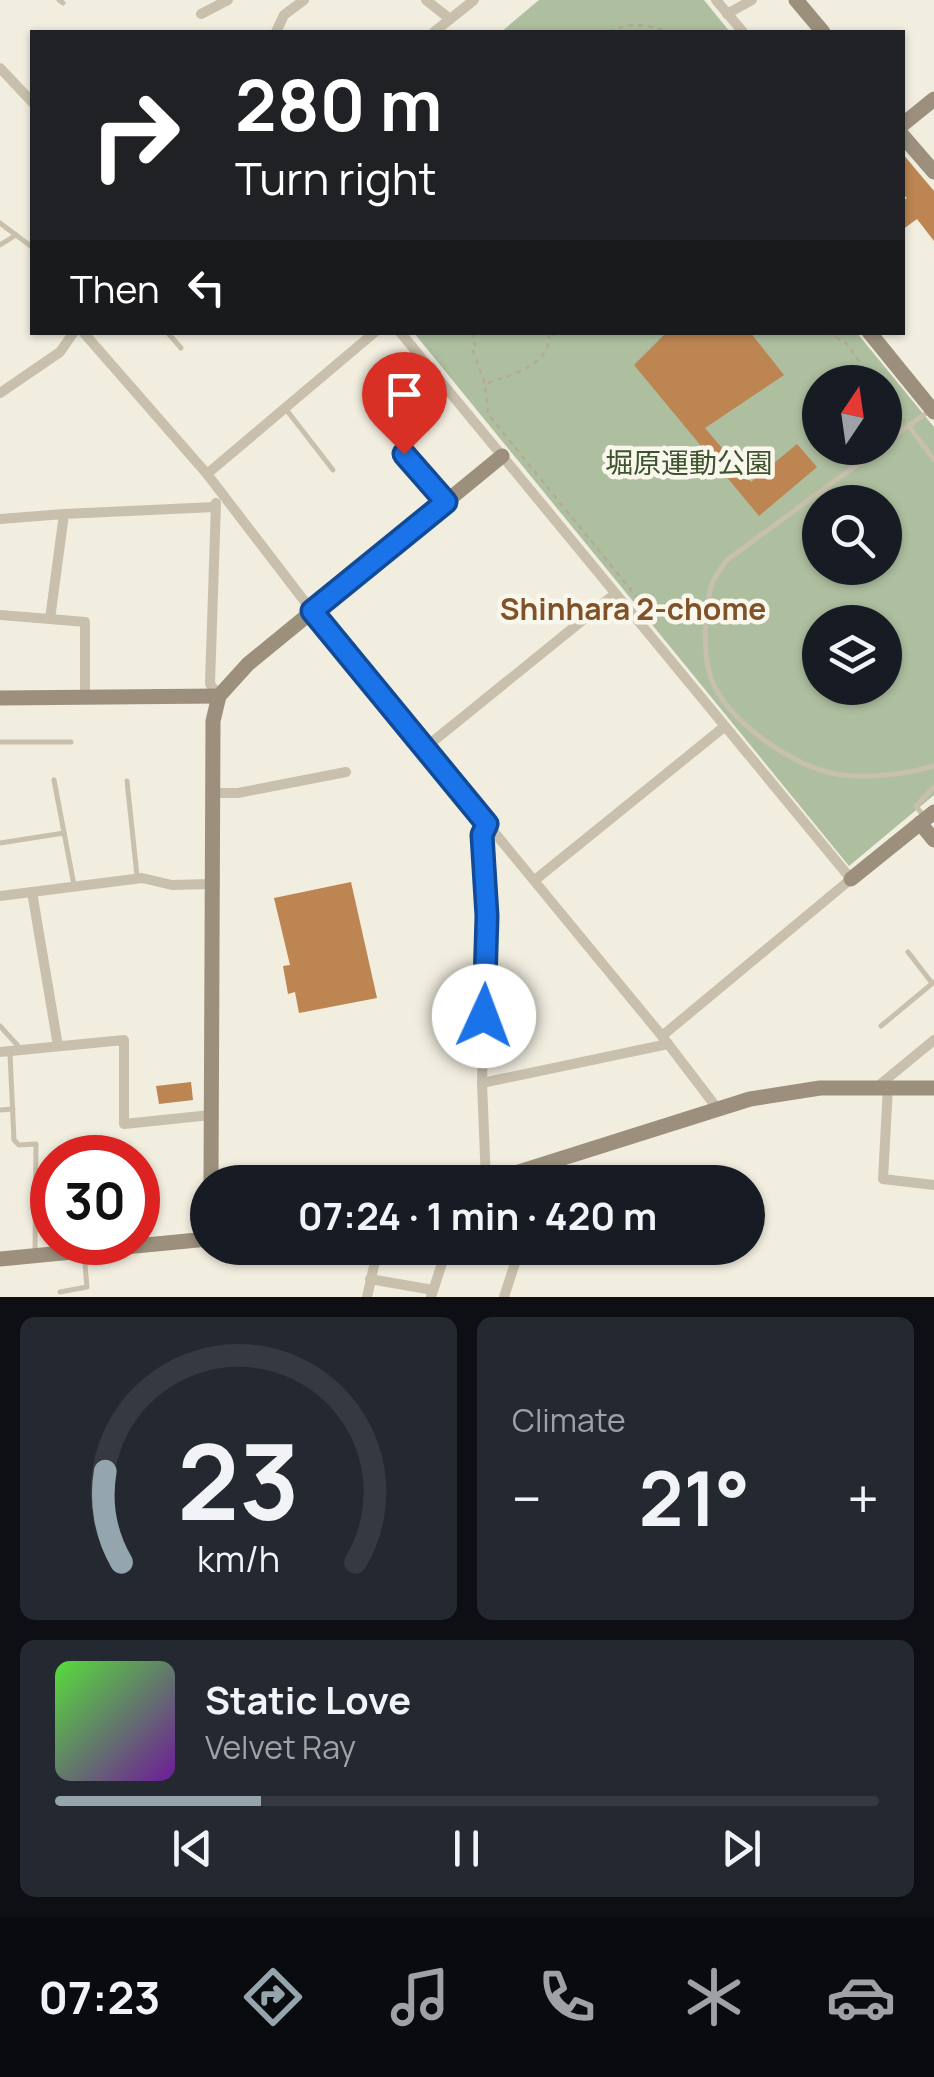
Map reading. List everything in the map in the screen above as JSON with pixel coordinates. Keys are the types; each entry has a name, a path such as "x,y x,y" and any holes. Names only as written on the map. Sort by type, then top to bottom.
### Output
{"street":[{"path":"202,14 228,0"},
{"path":"277,30 284,15 304,0"},
{"path":"426,0 446,17"},
{"path":"442,0 446,17"},
{"path":"436,30 446,17 474,0"},
{"path":"716,0 740,30"},
{"path":"727,14 752,0"},
{"path":"796,0 821,30"},
{"path":"0,68 30,100"},
{"path":"905,123 934,99"},
{"path":"905,138 934,172"},
{"path":"0,394 60,352 72,335"},
{"path":"86,335 207,474 312,611 426,746 717,1108"},
{"path":"207,474 371,335"},
{"path":"402,335 851,879"},
{"path":"871,335 933,411"},
{"path":"211,1165 213,722 219,696 248,664 502,456"},
{"path":"217,487 210,684 219,696"},
{"path":"1,522 64,514 215,507"},
{"path":"50,619 64,514"},
{"path":"426,746 615,594"},
{"path":"0,615 84,622 86,698"},
{"path":"0,698 219,696"},
{"path":"535,880 724,727"},
{"path":"213,793 346,772"},
{"path":"482,1084 665,1040 927,818 934,840"},
{"path":"486,1165 482,1084 487,916 482,835 487,824"},
{"path":"0,893 138,879 172,886 212,884"},
{"path":"32,892 58,1046"},
{"path":"10,1051 124,1040 124,1124 211,1115"},
{"path":"934,1040 882,1087 883,1178 934,1185"},
{"path":"541,1165 717,1108 783,1092 934,1088"},
{"path":"160,1243 190,1241"},
{"path":"0,1259 30,1256"},
{"path":"366,1297 374,1265"},
{"path":"370,1280 432,1294 441,1265"},
{"path":"504,1297 514,1265"}],"lane":[{"path":"0,223 30,246"},
{"path":"0,245 16,235"},
{"path":"170,335 181,348"},
{"path":"285,408 333,470"},
{"path":"902,431 933,411"},
{"path":"909,426 934,460"},
{"path":"404,454 446,502"},
{"path":"856,465 727,560 712,582 708,620 711,679 750,730 796,760 833,773 862,776 909,774 934,766"},
{"path":"694,689 711,679"},
{"path":"0,742 71,742"},
{"path":"54,780 74,888"},
{"path":"126,781 138,879"},
{"path":"927,818 916,806 934,787"},
{"path":"0,843 64,833"},
{"path":"881,1026 934,983 908,952"},
{"path":"0,1026 10,1051 14,1140 19,1145 30,1144"},
{"path":"0,1110 13,1109"},
{"path":"60,1292 87,1287 85,1265"}],"path":[{"path":"614,30 628,25 662,30"},
{"path":"473,335 472,348 485,384 488,414 652,616 665,607 680,616 708,620"},
{"path":"485,384 532,366 549,346 550,335"},
{"path":"833,335 846,342 862,365"},
{"path":"902,417 909,426"}],"green space":[{"path":"539,0 704,0 728,30 503,30"},
{"name":"堀原運動公園","path":"416,335 859,335 883,365 802,365 802,465 902,465 902,388 934,427 934,795 849,866"}],"building":[{"path":"905,157 934,191 934,241 917,219 905,228"},
{"path":"664,335 752,335 784,375 705,428 751,482 797,444 802,450 802,465 817,467 759,516 634,365"},
{"path":"351,882 377,998 299,1013 295,992 288,994 283,966 290,965 274,898"},
{"path":"191,1082 193,1100 159,1104 156,1086"}],"district":[{"name":"Shinhara 2-chome","path":"633,610"}],"route":[{"path":"404,454 446,502 312,611 487,824 482,835 487,916 484,1016"}]}
